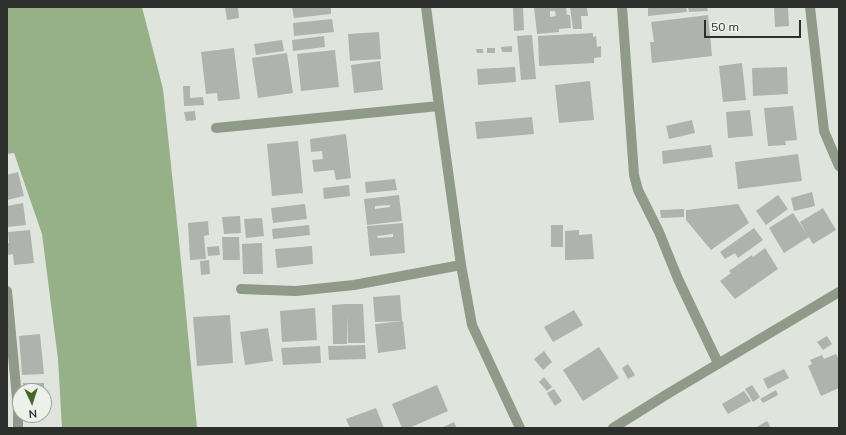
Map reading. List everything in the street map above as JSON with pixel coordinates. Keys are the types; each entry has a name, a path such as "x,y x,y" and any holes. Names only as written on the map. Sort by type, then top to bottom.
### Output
{"street":[{"path":"426,7 439,106 472,325 520,428"},
{"path":"622,7 634,175 638,190 659,232 678,279 718,363"},
{"path":"810,7 824,130 839,166"},
{"path":"216,128 439,106"},
{"path":"241,289 296,291 354,285 462,265"},
{"path":"7,292 18,409 18,428"},
{"path":"613,428 718,363 839,292"}],"shaded area":[{"path":"7,7 142,7 163,89 197,428 62,428 58,359 42,234 14,153 7,154"}],"building":[{"path":"225,7 238,7 239,18 227,20"},
{"path":"292,7 331,7 331,14 294,18"},
{"path":"513,7 523,7 524,30 514,31"},
{"path":"534,7 566,7 567,15 570,15 571,28 559,29 559,32 537,34","holes":["550,11 555,11 556,16 550,17"]},
{"path":"570,7 587,7 588,16 581,16 582,29 573,29"},
{"path":"648,7 686,7 687,12 648,16"},
{"path":"688,7 707,7 708,11 689,12"},
{"path":"774,7 788,7 789,26 775,27"},
{"path":"708,15 712,56 652,63 650,42 654,42 651,22"},
{"path":"332,19 334,32 294,36 293,23"},
{"path":"379,32 381,59 350,61 348,34"},
{"path":"593,33 593,37 596,36 597,47 601,46 601,57 594,58 594,63 539,66 538,36"},
{"path":"532,35 536,79 521,80 517,36"},
{"path":"324,36 325,47 293,51 292,40"},
{"path":"282,40 284,51 256,55 254,44"},
{"path":"512,46 512,52 502,52 501,47"},
{"path":"234,48 240,99 218,101 217,93 206,94 201,52"},
{"path":"487,48 495,48 495,53 487,53"},
{"path":"476,49 483,49 483,53 477,53"},
{"path":"335,50 339,87 301,91 297,54"},
{"path":"287,53 293,93 258,98 252,58"},
{"path":"380,61 383,90 354,93 351,65"},
{"path":"742,63 746,100 723,102 719,66"},
{"path":"515,67 516,82 478,85 477,69"},
{"path":"787,67 788,94 753,96 752,68"},
{"path":"590,81 594,120 559,123 555,85"},
{"path":"183,86 190,86 190,98 203,97 204,105 184,106"},
{"path":"793,106 797,140 785,141 786,145 768,146 764,108"},
{"path":"750,110 753,136 728,138 726,112"},
{"path":"195,111 196,120 186,121 184,112"},
{"path":"532,117 534,134 477,139 475,122"},
{"path":"692,120 695,133 669,139 666,126"},
{"path":"346,134 351,178 336,180 334,170 314,172 312,160 323,159 322,151 311,152 310,139"},
{"path":"298,141 303,193 272,196 267,144"},
{"path":"711,145 713,157 663,164 662,151"},
{"path":"798,154 802,181 738,189 735,162"},
{"path":"18,172 24,196 7,200 7,175"},
{"path":"395,179 397,190 366,193 365,182"},
{"path":"349,185 350,196 324,199 323,188"},
{"path":"812,192 815,206 794,211 791,198"},
{"path":"399,195 402,221 367,225 364,199","holes":["390,205 390,207 375,209 375,206"]},
{"path":"778,195 788,209 766,225 756,211"},
{"path":"23,203 26,225 7,227 7,206"},
{"path":"305,204 307,219 273,223 271,208"},
{"path":"738,204 749,223 711,250 686,220 686,210"},
{"path":"823,208 836,230 813,244 800,222"},
{"path":"684,209 684,217 661,218 660,210"},
{"path":"793,213 809,237 784,253 769,228"},
{"path":"240,216 241,233 224,234 222,217"},
{"path":"262,218 264,236 246,238 244,219"},
{"path":"208,221 209,235 204,236 206,259 190,260 188,223"},
{"path":"403,223 405,253 370,256 367,226","holes":["393,234 393,237 378,238 377,236"]},
{"path":"309,225 310,235 273,239 272,229"},
{"path":"551,225 563,225 563,247 551,247"},
{"path":"754,228 763,240 738,258 735,253 725,259 720,252"},
{"path":"30,230 34,263 14,265 13,254 8,255 8,232"},
{"path":"579,230 579,235 592,234 594,259 565,260 565,231"},
{"path":"222,237 239,237 240,260 223,260"},
{"path":"262,243 263,274 243,274 242,244"},
{"path":"219,246 220,255 208,256 207,247"},
{"path":"312,246 313,264 277,268 275,249"},
{"path":"765,248 778,269 735,299 720,281 731,273 729,271"},
{"path":"209,260 210,274 201,275 200,261"},
{"path":"400,295 402,321 375,322 373,297"},
{"path":"363,304 365,343 348,343 347,315 347,344 333,344 332,305"},
{"path":"315,308 317,340 282,342 280,311"},
{"path":"574,310 583,325 553,342 544,327"},
{"path":"230,315 233,363 197,366 193,317"},
{"path":"403,321 406,349 378,353 375,324"},
{"path":"268,328 273,361 245,365 240,332"},
{"path":"40,334 44,374 22,375 19,336"},
{"path":"827,336 832,344 823,350 817,342"},
{"path":"365,345 366,359 329,360 328,346"},
{"path":"320,346 321,363 283,365 281,348"},
{"path":"599,347 619,378 583,401 563,370"},
{"path":"544,351 552,362 543,370 534,359"},
{"path":"836,354 839,360 839,388 821,396 808,366 812,364 810,360 822,355 824,359"},
{"path":"628,364 635,375 628,379 622,368"},
{"path":"784,369 789,378 768,389 763,379"},
{"path":"544,377 552,387 547,391 539,382"},
{"path":"437,385 448,411 409,428 402,428 392,404"},
{"path":"752,385 760,397 753,402 745,389"},
{"path":"554,389 562,401 555,406 547,393"},
{"path":"776,390 778,395 763,403 760,399"},
{"path":"744,391 751,401 728,414 722,404"},
{"path":"376,408 384,428 350,428 346,419"},
{"path":"767,421 771,428 755,428"},
{"path":"454,422 457,428 441,428"}]}
